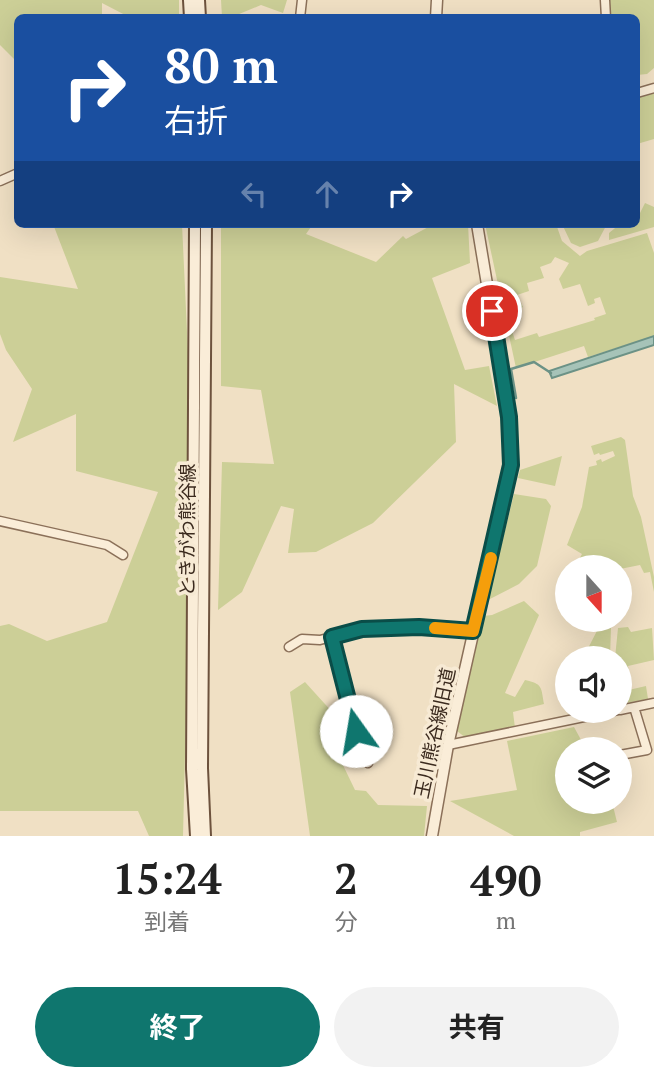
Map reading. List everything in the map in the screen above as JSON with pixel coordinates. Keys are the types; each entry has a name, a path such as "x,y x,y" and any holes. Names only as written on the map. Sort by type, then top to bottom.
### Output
{"main road":[{"name":"ときがわ熊谷線","path":"195,228 192,769 196,836"},
{"name":"ときがわ熊谷線","path":"205,836 202,768 206,228"}],"street":[{"name":"玉川熊谷線旧道","path":"432,836 448,745 508,485 512,448 478,228"},
{"path":"0,521 107,545 123,555"},
{"path":"289,647 302,639 320,640 362,629 419,627 473,631"},
{"path":"332,637 356,731 368,763"},
{"path":"632,753 650,749 634,707 654,703"},
{"path":"448,745 555,723"}],"green space":[{"path":"0,0 179,0 179,14 123,14 102,3 102,14 14,14 14,59 0,45"},
{"path":"221,0 287,0 283,13 261,5 239,14 222,14"},
{"path":"609,0 654,0 654,68 647,74 640,75 640,14 611,14"},
{"path":"654,89 654,139 640,143 640,96"},
{"path":"645,203 654,207 654,227 609,240 609,233 615,228 640,228 640,213"},
{"path":"55,228 182,228 190,396 183,836 149,836 138,811 0,811 0,626 9,624 47,641 107,622 158,492 76,471 76,414 13,442 32,389 6,350 0,334 0,277 78,289"},
{"path":"221,228 310,228 306,234 376,262 403,236 406,239 427,228 468,228 470,263 432,278 465,370 489,366 497,406 454,384 456,442 373,523 316,552 288,553 294,509 281,506 242,592 218,610 222,462 274,464 261,390 221,386"},
{"path":"486,228 557,228 562,241 580,256 587,251 647,233 654,253 654,336 588,357 584,346 516,368","holes":["555,257 569,263 559,279 563,289 580,284 588,306 600,297 606,314 594,318 595,320 539,337 537,333 515,340 510,325 515,323 515,314 523,307 521,303 517,304 514,296 529,291 527,283 544,278 540,267 551,263"]},
{"path":"564,228 605,228 598,241 580,247 571,243"},
{"path":"621,437 625,440 633,496 641,517 654,577 654,592 650,572 644,573 640,565 632,567 632,555 581,555 567,545 582,507 589,467 597,465 596,461 601,459 602,462 615,456 613,451 594,455 591,446"},
{"path":"562,456 555,486 518,478 520,470"},
{"path":"514,494 546,499 551,506 537,566 519,584 488,600"},
{"path":"524,601 539,615 505,693 515,697 525,680 531,681 540,687 544,704 513,712 515,728 466,738 457,731 483,616 492,615"},
{"path":"652,628 654,660 632,665 632,646 616,646 618,632"},
{"path":"596,632 611,632 610,646 589,646"},
{"path":"305,682 334,714 325,728 355,790 366,791 378,805 427,806 424,836 310,836 290,692"},
{"path":"646,686 648,699 632,702 632,689"},
{"path":"574,727 579,737 555,737 555,814 615,814 617,822 580,832 580,836 514,836 450,801 517,790 507,741"}],"shaded area":[{"path":"654,336 654,345 552,378 549,371"}],"waterway":[{"path":"516,398 511,369 534,362 551,373"}],"slow traffic":[{"path":"435,628 473,631 491,558"}],"route":[{"path":"356,731 332,637 362,629 419,627 473,631 511,465 509,417 492,311"}]}
